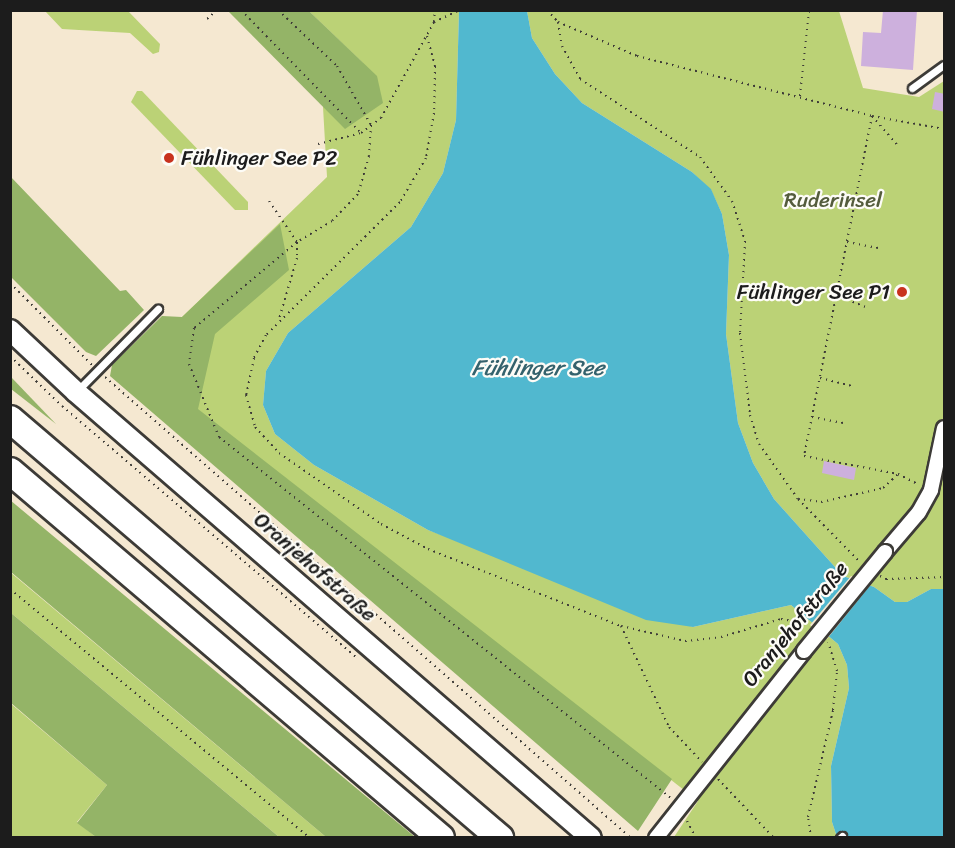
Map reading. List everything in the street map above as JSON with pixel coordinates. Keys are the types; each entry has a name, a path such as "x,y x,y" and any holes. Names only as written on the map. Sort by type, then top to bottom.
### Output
{"highway":[{"path":"10,419 500,837"},
{"path":"10,471 441,837"}],"street":[{"name":"Oranjehofstraße","path":"10,330 76,392 591,837"},
{"name":"Oranjehofstraße","path":"656,837 708,769 919,512 931,490 945,428"}],"lane":[{"path":"912,88 945,65"},
{"path":"76,392 158,309"}],"path":[{"path":"207,19 217,10"},
{"path":"241,10 361,133"},
{"path":"278,10 337,66 372,125 369,156 358,194 332,221 297,242 194,328 189,364 219,437 680,806 696,837"},
{"path":"318,144 361,133 372,125 393,102 434,22 435,10"},
{"path":"547,10 558,22 637,56 872,116 945,129"},
{"path":"800,96 809,10"},
{"path":"434,22 458,11"},
{"path":"558,22 562,46 580,79 700,157 732,201 745,241 740,333 750,415 759,444 798,499 864,567"},
{"path":"427,36 435,66 434,113 426,158 400,202 278,322 254,358 246,395 248,411 255,427 279,453 381,524 428,549 621,626 685,641 721,637 781,619 808,624 816,631"},
{"path":"872,116 899,147"},
{"path":"872,116 804,456 898,474 931,490"},
{"path":"269,201 297,242 297,258 278,322"},
{"path":"847,243 878,248"},
{"path":"10,283 97,371 631,837"},
{"path":"836,295 868,308"},
{"path":"10,357 62,406 360,660"},
{"path":"820,378 852,386"},
{"path":"812,417 843,423"},
{"path":"798,499 820,502 883,488 898,474"},
{"path":"872,571 886,579 945,577"},
{"path":"10,589 310,837"},
{"path":"621,626 669,727 774,837"},
{"path":"811,837 808,817 833,710 837,671 832,645 824,638"}],"green space":[{"path":"45,11 128,11 160,44 159,52 153,54 130,33 62,29"},
{"path":"228,11 309,11 377,76 383,103 345,129"},
{"path":"309,11 459,11 456,120 443,173 411,227 288,333 266,371 263,405 275,434 314,465 428,530 693,627 791,605 838,644 847,665 849,688 831,766 832,822 837,837 674,837 698,801 197,409 182,317 327,177 323,107 363,63"},
{"name":"Ruderinsel","path":"527,11 839,11 863,88 919,97 944,81 944,589 931,589 907,602 895,602 874,587 843,576 774,499 753,463 738,423 726,334 729,255 722,214 711,190 692,172 582,103 555,74 532,38"},
{"path":"137,91 142,91 248,202 248,210 235,210 131,102"},
{"path":"10,176 120,291 126,290 144,310 96,356 86,352 11,277"},
{"path":"280,224 289,270 215,334 198,409 672,779 638,831 110,376 112,365 162,316 182,317"},
{"path":"11,377 56,424 11,389"},
{"path":"10,500 415,837 326,837 11,572"},
{"path":"10,572 326,837 279,837 11,613"},
{"path":"10,613 279,837 96,837 77,823 107,785 11,703"},
{"path":"10,703 107,785 77,822 96,837 11,837"}],"water":[{"name":"Fühlinger See","path":"459,11 527,11 532,38 555,74 582,103 692,172 711,189 722,214 729,255 726,334 738,423 753,463 774,499 843,576 874,587 895,602 907,602 931,589 944,589 944,837 837,837 832,822 831,766 849,688 847,665 838,644 791,605 693,627 646,620 428,530 314,465 275,434 263,405 266,371 288,333 411,227 443,173 456,120"}],"pier":[{"path":"851,576 872,583 827,639 810,625"}],"building":[{"path":"883,10 917,10 913,70 861,66 863,32 881,33"},
{"path":"935,92 945,94 945,112 932,109"},
{"path":"824,461 856,468 854,480 822,473"}],"place":[{"name":"Fühlinger See P2","path":"169,158"},
{"name":"Fühlinger See P1","path":"902,292"}]}
